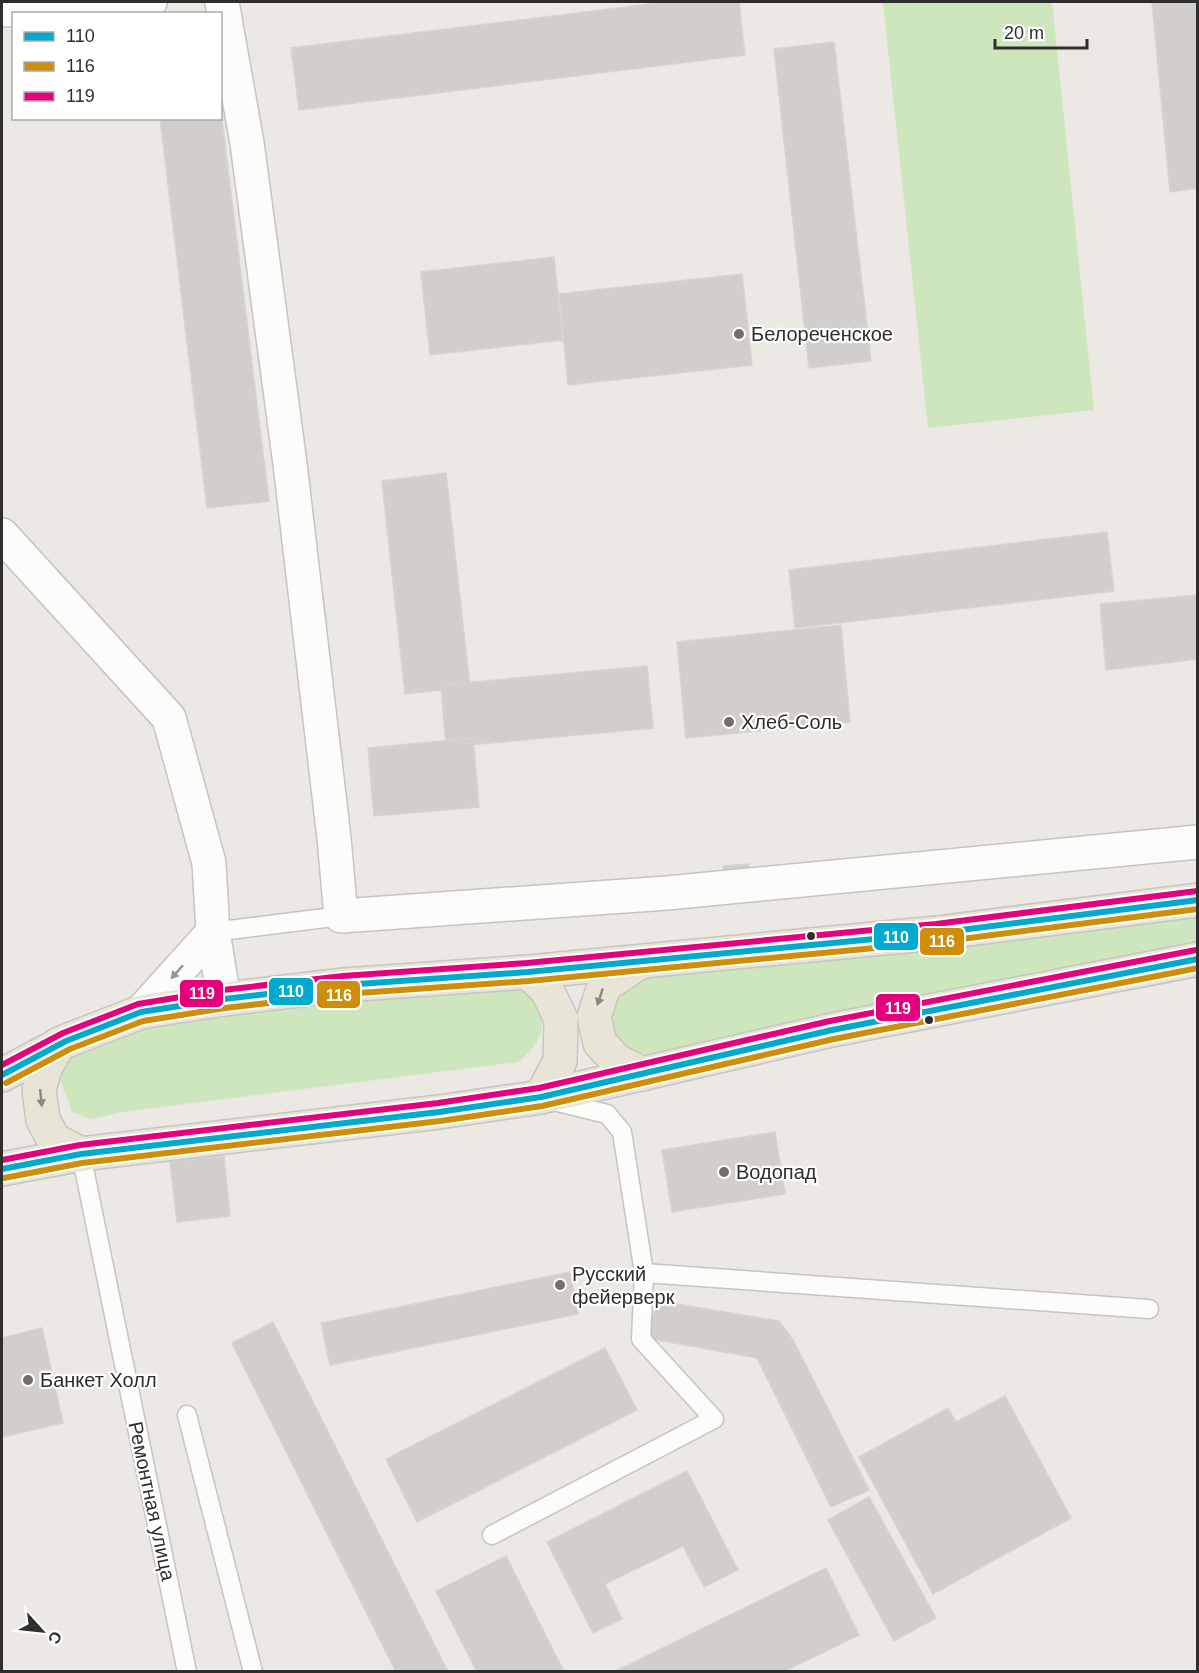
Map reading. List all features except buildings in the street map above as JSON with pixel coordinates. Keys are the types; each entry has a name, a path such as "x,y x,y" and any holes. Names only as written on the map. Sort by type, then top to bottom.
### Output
{"main road":[{"path":"2,1075 59,1044 141,1012 224,999 344,985 528,972 937,933 1197,900"},
{"path":"2,1169 81,1154 440,1112 541,1097 832,1030 1197,959"},
{"path":"643,961 604,986 594,1017 600,1043 617,1061 643,1074"},
{"path":"528,972 548,990 561,1019 560,1060 541,1097"},
{"path":"59,1044 45,1068 39,1090 44,1120 54,1140 81,1154"}],"street":[{"path":"2,10 150,2"},
{"path":"222,2 247,143 290,464 341,916 667,893 1197,842"},
{"path":"2,531 169,718 209,863 213,932 224,999"},
{"path":"141,1012 213,932"}],"lane":[{"path":"213,932 341,916"},
{"path":"492,1535 714,1419 641,1339 644,1273 622,1132 607,1114 541,1097"},
{"name":"Ремонтная улица","path":"81,1154 187,1671"},
{"path":"644,1273 1149,1309"},
{"path":"187,1414 253,1671"}],"green space":[{"path":"883,2 1052,2 1094,410 928,428"},
{"path":"1197,907 1197,958 639,1060 608,1028 617,989 642,976"},
{"path":"529,979 541,1014 541,1033 529,1052 518,1062 129,1111 90,1119 72,1112 60,1079 65,1062 88,1042 169,1016"}],"transit line":[{"name":"119","path":"2,1065 63,1033 138,1004 223,990 343,976 527,963 936,924 1197,891"},
{"name":"110","path":"2,1075 66,1041 141,1012 224,999 344,985 528,972 937,933 1198,900"},
{"name":"116","path":"6,1083 70,1049 143,1021 225,1008 345,994 529,981 938,942 1198,909"},
{"name":"119","path":"2,1160 80,1145 438,1103 539,1088 830,1021 1196,950"},
{"name":"110","path":"2,1169 81,1154 439,1112 541,1097 832,1030 1198,959"},
{"name":"116","path":"4,1178 82,1163 440,1121 542,1106 834,1039 1198,968"}],"place":[{"name":"Белореченское","path":"739,334"},
{"name":"Хлеб-Соль","path":"729,722"},
{"name":"Водопад","path":"724,1172"},
{"name":"Русский фейерверк","path":"560,1285"},
{"name":"Банкет Холл","path":"28,1380"}]}
